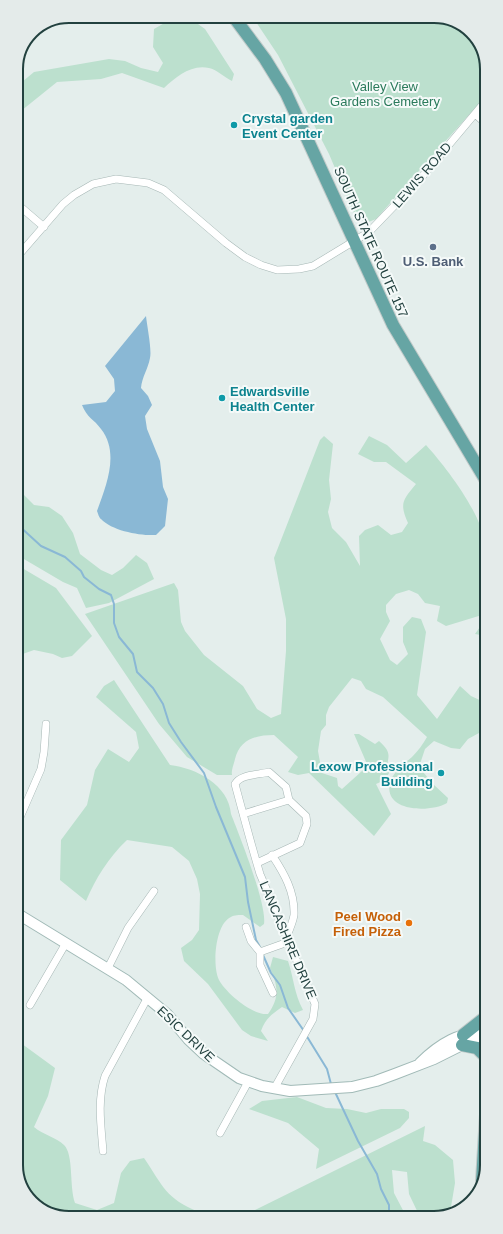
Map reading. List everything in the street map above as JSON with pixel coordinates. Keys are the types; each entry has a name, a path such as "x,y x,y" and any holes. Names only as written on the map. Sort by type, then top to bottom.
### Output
{"main road":[{"name":"SOUTH STATE ROUTE 157","path":"239,23 276,75 290,99 353,240 399,335 480,471"},
{"path":"480,1023 463,1040 480,1051"}],"street":[{"name":"LEWIS ROAD","path":"23,250 68,199 86,187 103,181 124,180 148,183 164,190 245,257 262,265 277,270 299,269 313,266 340,250 353,240 369,232 421,178 480,108"},
{"path":"475,114 480,118"},
{"path":"23,209 44,226"},
{"path":"23,805 41,769 46,724"},
{"name":"LANCASHIRE DRIVE","path":"274,1089 313,1019 315,1012 313,998 271,904 256,863 235,784 243,778 269,772 286,787 290,800"},
{"path":"243,814 290,800 306,816 307,824 300,843 256,863"},
{"path":"260,952 287,940 294,916 289,884 272,855"},
{"path":"108,968 128,928 154,891"},
{"name":"ESIC DRIVE","path":"23,917 108,968 148,997 167,1014 188,1039 204,1054 226,1070 248,1082 274,1089 306,1091 352,1087 376,1081 434,1059 463,1040 480,1034"},
{"path":"246,927 251,941 260,952 260,965 273,993"},
{"path":"30,1005 66,943"},
{"path":"103,1151 100,1097 101,1086 104,1076 148,997"},
{"name":"ESIC DRIVE","path":"463,1040 480,1040"},
{"path":"220,1133 248,1082"}],"green space":[{"path":"164,23 197,23 205,29 234,74 232,81 215,70 202,67 184,72 164,88 122,73 101,79 57,82 23,109 23,81 34,72 109,59 125,61 141,68 158,72 163,63 153,47 154,29"},
{"name":"Valley View Gardens Cemetery","path":"257,23 437,23 449,25 467,36 478,54 480,69 480,102 376,219 366,223 354,213 329,154 278,55"},
{"path":"324,436 333,444 329,480 331,499 328,512 332,528 346,542 360,566 359,536 365,530 378,525 391,535 402,532 408,523 403,506 405,498 416,484 386,462 374,462 358,454 369,436 387,445 406,463 426,445 453,478 470,505 480,527 480,616 446,626 437,621 440,606 425,603 418,594 409,590 396,594 386,605 386,612 390,621 380,639 390,660 397,665 408,654 403,642 403,627 412,617 421,619 426,632 417,695 437,719 460,686 471,696 480,700 480,733 468,739 460,749 451,748 434,741 425,749 419,767 433,784 448,798 447,803 420,809 400,805 394,800 390,793 391,779 399,768 412,757 427,737 383,697 366,689 361,681 352,678 329,707 326,715 326,725 321,731 318,751 322,773 337,778 338,786 342,789 362,771 367,764 354,734 359,734 375,744 379,741 387,750 389,773 385,780 376,784 391,814 374,836 309,773 298,775 288,772 298,757 274,735 255,737 245,743 237,752 232,769 232,775 217,775 187,757 159,724 85,614 174,583 178,590 181,622 185,631 204,655 243,686 257,709 271,718 281,714 286,651 286,619 274,558 320,440"},
{"path":"23,494 34,505 49,507 62,516 73,533 80,554 101,570 112,575 123,568 136,555 147,563 154,579 109,603 86,608 77,588 63,582 23,559"},
{"path":"23,569 56,588 92,636 72,656 62,658 53,654 34,650 23,654"},
{"path":"480,627 480,635 475,634"},
{"path":"114,680 170,765 190,770 210,780 218,787 229,804 231,814 257,886 264,914 264,924 260,927 243,915 232,916 226,921 221,928 216,946 216,965 219,980 240,1003 262,1014 268,1014 276,997 275,980 270,968 273,957 288,961 296,992 303,1010 295,1013 282,1007 272,1015 267,1020 261,1031 268,1041 251,1036 242,1030 208,984 184,961 181,948 192,940 199,930 200,894 197,879 189,861 172,847 127,840 103,869 86,901 60,880 61,840 87,805 95,770 108,749 129,762 139,748 136,732 96,697 104,686"},
{"path":"23,1045 55,1068 48,1096 34,1127 61,1142 67,1150 75,1203 97,1210 114,1203 121,1173 130,1161 144,1158 166,1191 172,1197 197,1211 66,1211 51,1208 36,1198 25,1180 23,1165"},
{"path":"297,1097 326,1108 347,1109 366,1113 381,1109 404,1109 409,1112 409,1118 400,1128 316,1169 319,1149 288,1123 249,1109 262,1101"},
{"path":"425,1126 423,1141 435,1145 453,1160 455,1183 451,1208 449,1209 417,1211 409,1194 407,1172 392,1170 394,1193 403,1211 253,1211"}],"water":[{"path":"146,316 150,354 141,388 148,396 152,405 145,416 147,429 160,461 163,487 168,499 165,526 156,535 135,534 119,530 112,527 100,518 97,511 110,470 110,448 107,438 101,429 88,416 82,405 106,402 115,391 114,379 105,366"}],"waterway":[{"path":"23,530 41,546 65,557 81,571 84,577 99,589 111,595 114,604 114,623 119,637 133,654 137,672 153,688 163,704 169,723 204,773 216,807 245,877 248,902 256,940 260,947"},
{"path":"263,955 271,973 280,985 288,1008 304,1031"},
{"path":"306,1035 327,1069 331,1084"},
{"path":"335,1092 358,1141 377,1174 381,1189 389,1205 389,1211"}],"place":[{"name":"Crystal garden Event Center","path":"234,125"},
{"name":"U.S. Bank","path":"433,247"},
{"name":"Edwardsville Health Center","path":"222,398"},
{"name":"Lexow Professional Building","path":"441,773"},
{"name":"Peel Wood Fired Pizza","path":"409,923"}]}
